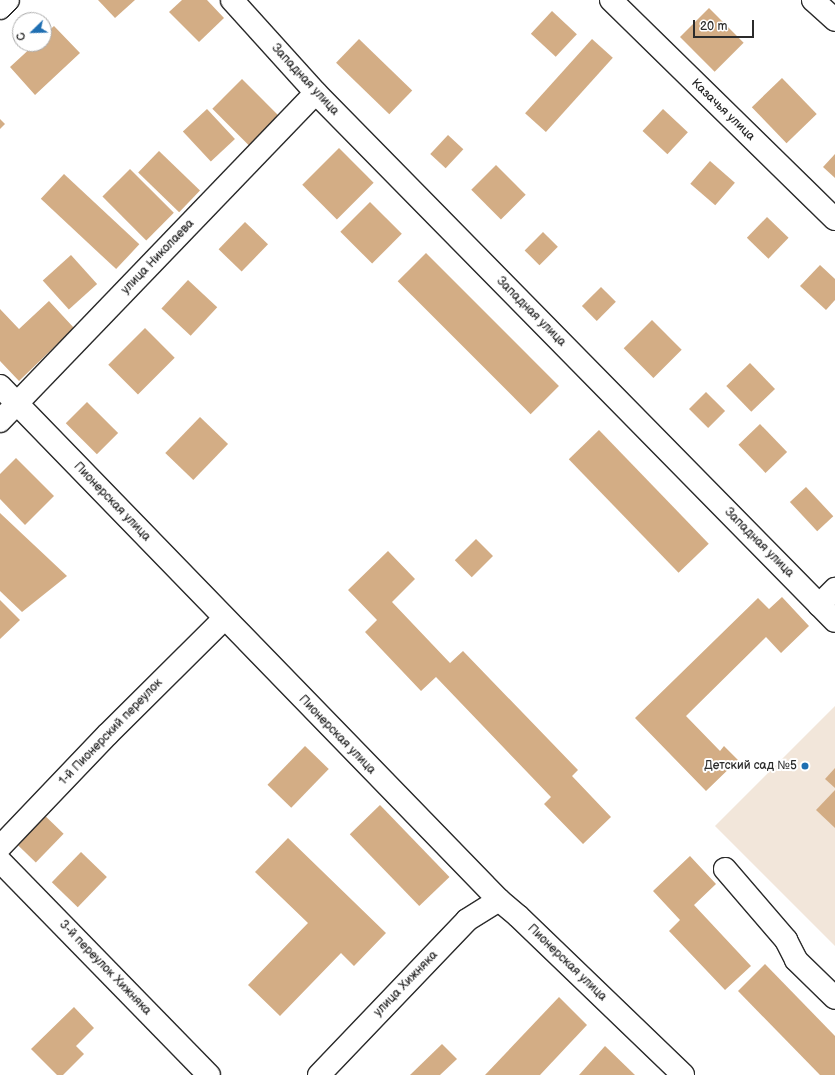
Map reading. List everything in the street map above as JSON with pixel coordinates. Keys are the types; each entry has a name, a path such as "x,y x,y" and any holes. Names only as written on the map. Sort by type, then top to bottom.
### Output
{"street":[{"path":"0,8 8,0"},
{"name":"Западная улица","path":"232,0 316,93 835,621"},
{"name":"Казачья улица","path":"611,0 835,219"},
{"path":"813,0 835,20"},
{"name":"улица Николаева","path":"0,421 316,93"},
{"name":"Пионерская улица","path":"0,386 224,619 498,900 518,916 683,1075"},
{"path":"819,605 835,589"},
{"name":"1-й Пионерский переулок","path":"0,847 113,729 224,619"},
{"name":"3-й переулок Хижняка","path":"0,861 209,1075"},
{"path":"725,869 786,940 796,960 835,998"},
{"name":"улица Хижняка","path":"319,1075 467,920 498,900"}],"shaded area":[{"name":"Детский сад №5","path":"835,706 835,946 715,826"}],"building":[{"path":"98,0 135,0 115,18"},
{"path":"182,0 207,0 224,18 199,42 169,12"},
{"path":"709,8 744,43 715,72 680,37"},
{"path":"552,11 577,34 556,57 531,34"},
{"path":"54,26 80,53 35,95 10,67 26,52 52,52 52,28"},
{"path":"359,39 412,90 389,114 336,63"},
{"path":"592,39 613,58 546,132 525,113"},
{"path":"782,78 817,114 787,143 752,107"},
{"path":"242,79 280,117 250,147 212,109"},
{"path":"207,109 235,139 211,161 183,132"},
{"path":"663,109 688,132 667,154 643,131"},
{"path":"0,119 5,124 0,129"},
{"path":"448,135 463,149 446,168 430,154"},
{"path":"339,148 374,183 337,219 302,185"},
{"path":"159,151 200,191 179,212 138,173"},
{"path":"835,154 835,178 823,167"},
{"path":"710,161 735,183 715,205 690,184"},
{"path":"496,165 526,195 501,219 471,190"},
{"path":"130,169 174,213 146,240 102,197"},
{"path":"64,174 139,244 116,269 41,199"},
{"path":"370,202 402,234 372,264 340,232"},
{"path":"767,217 789,238 768,259 747,238"},
{"path":"245,222 268,244 242,272 219,249"},
{"path":"543,232 558,247 539,265 525,250"},
{"path":"426,253 559,386 531,414 398,281"},
{"path":"71,255 97,284 69,309 43,280"},
{"path":"820,265 835,279 835,300 826,310 800,286"},
{"path":"188,280 217,307 191,336 161,309"},
{"path":"601,287 616,302 597,321 582,306"},
{"path":"49,301 74,328 19,381 0,361 0,309 19,329"},
{"path":"652,320 682,350 653,378 624,348"},
{"path":"145,328 175,358 138,394 108,365"},
{"path":"750,363 775,389 751,412 726,386"},
{"path":"706,392 725,411 708,428 689,409"},
{"path":"87,402 118,433 97,454 66,423"},
{"path":"200,417 228,444 193,480 165,453"},
{"path":"760,424 787,452 766,473 738,445"},
{"path":"599,430 709,544 679,573 569,459"},
{"path":"16,458 54,496 25,525 0,499 0,474"},
{"path":"806,487 833,516 817,531 790,502"},
{"path":"0,513 67,576 22,612 0,591"},
{"path":"476,539 493,556 472,577 455,560"},
{"path":"388,551 415,579 392,602 450,663 463,651 578,770 572,776 611,817 583,844 544,804 551,797 436,677 421,691 365,632 377,620 348,590"},
{"path":"782,597 809,626 781,653 766,637 686,716 720,751 724,746 738,760 706,791 635,718 758,598 769,609"},
{"path":"0,600 20,620 0,639"},
{"path":"305,746 329,769 291,808 267,785"},
{"path":"835,768 835,788 825,779"},
{"path":"835,790 835,828 816,810"},
{"path":"380,805 449,877 419,906 350,834"},
{"path":"37,808 64,834 36,862 9,837"},
{"path":"288,838 386,933 354,966 341,953 280,1016 248,985 308,923 255,872"},
{"path":"81,852 107,877 78,907 52,882"},
{"path":"690,856 716,884 694,905 751,966 725,990 669,931 680,920 653,891"},
{"path":"765,964 835,1036 835,1075 820,1075 738,991"},
{"path":"559,997 587,1025 540,1075 485,1075"},
{"path":"74,1007 94,1028 76,1046 84,1054 63,1075 57,1075 31,1049"},
{"path":"442,1044 457,1059 440,1075 410,1075"},
{"path":"605,1046 635,1075 579,1075"}],"place":[{"name":"Детский сад №5","path":"805,766"}]}
